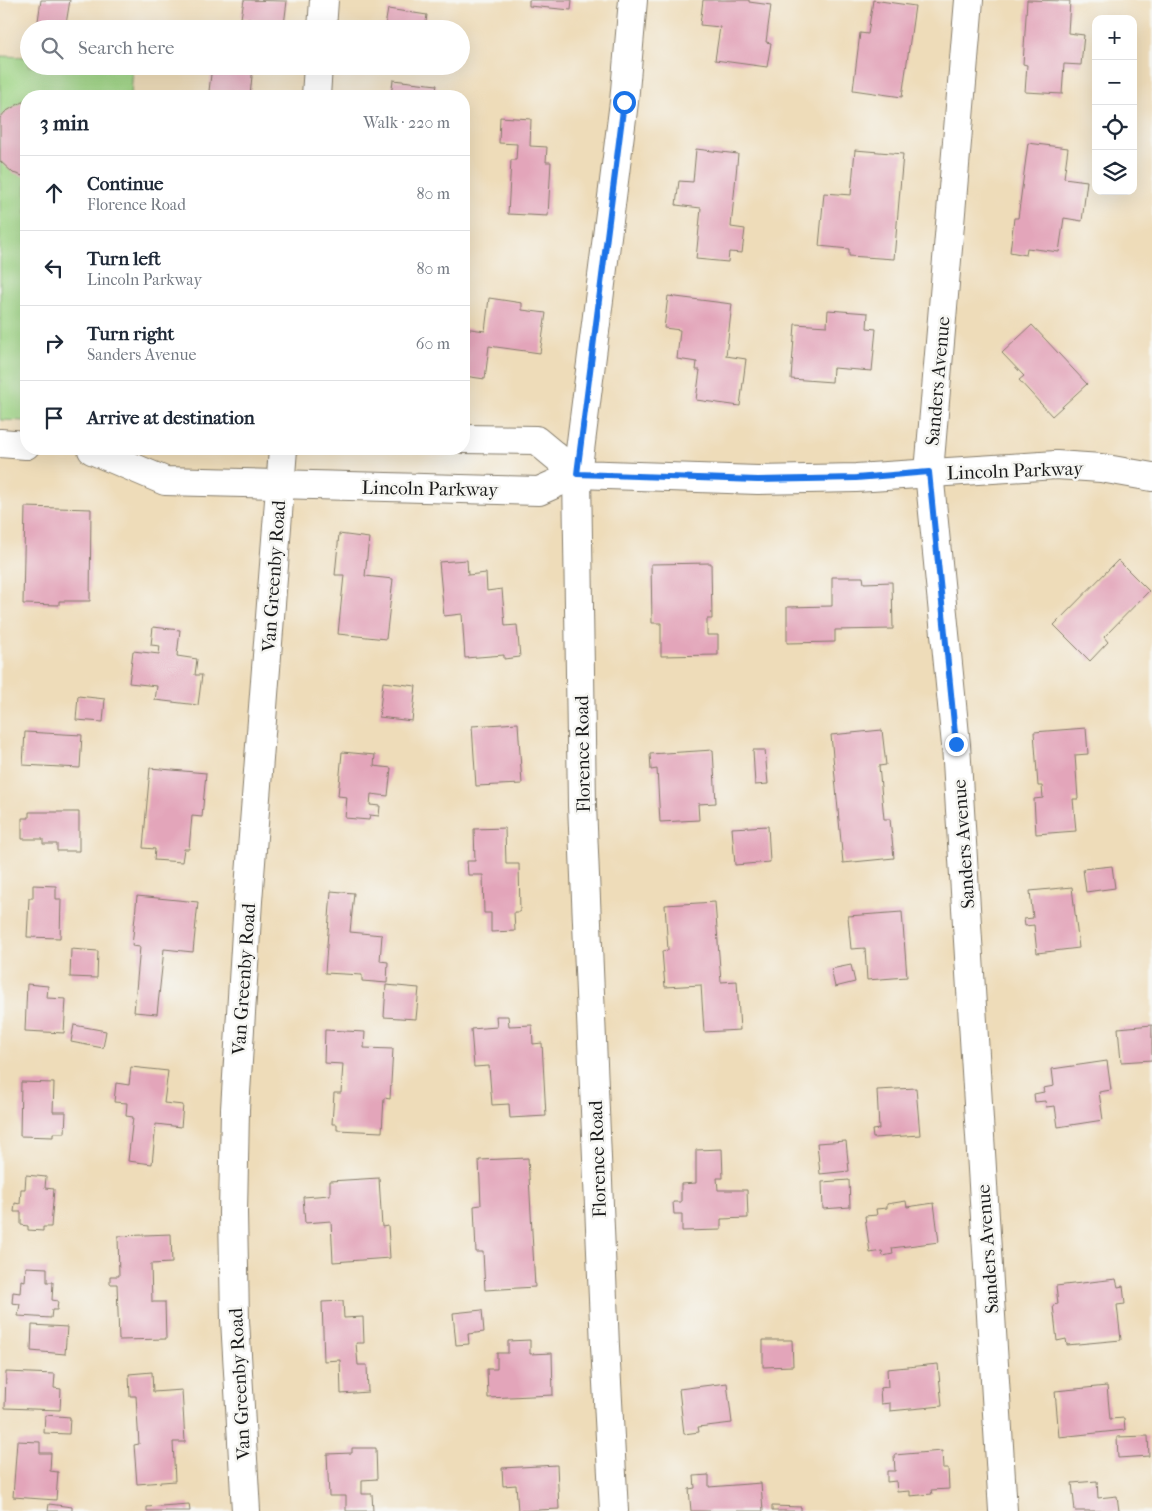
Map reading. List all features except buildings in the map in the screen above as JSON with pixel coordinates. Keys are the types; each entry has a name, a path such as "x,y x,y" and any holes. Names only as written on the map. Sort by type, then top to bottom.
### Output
{"street":[{"path":"323,20 324,0"},
{"name":"Florence Road","path":"614,1511 605,1346 582,805 577,474 624,102 633,0"},
{"name":"Sanders Avenue","path":"969,0 929,472 956,744 1003,1511"},
{"path":"316,90 317,75"},
{"path":"470,439 536,440 577,474"},
{"path":"0,443 20,445"},
{"name":"Lincoln Parkway","path":"102,455 164,482 539,491 577,474 758,480 856,478 1056,465 1101,468 1152,477"},
{"name":"Van Greenby Road","path":"246,1511 235,1320 233,1213 235,1109 248,901 282,455"}],"green space":[{"path":"0,56 20,57 20,75 132,75 131,90 20,90 20,421 0,420"}],"route":[{"path":"624,102 577,474 758,480 856,478 929,472 956,744"}]}
